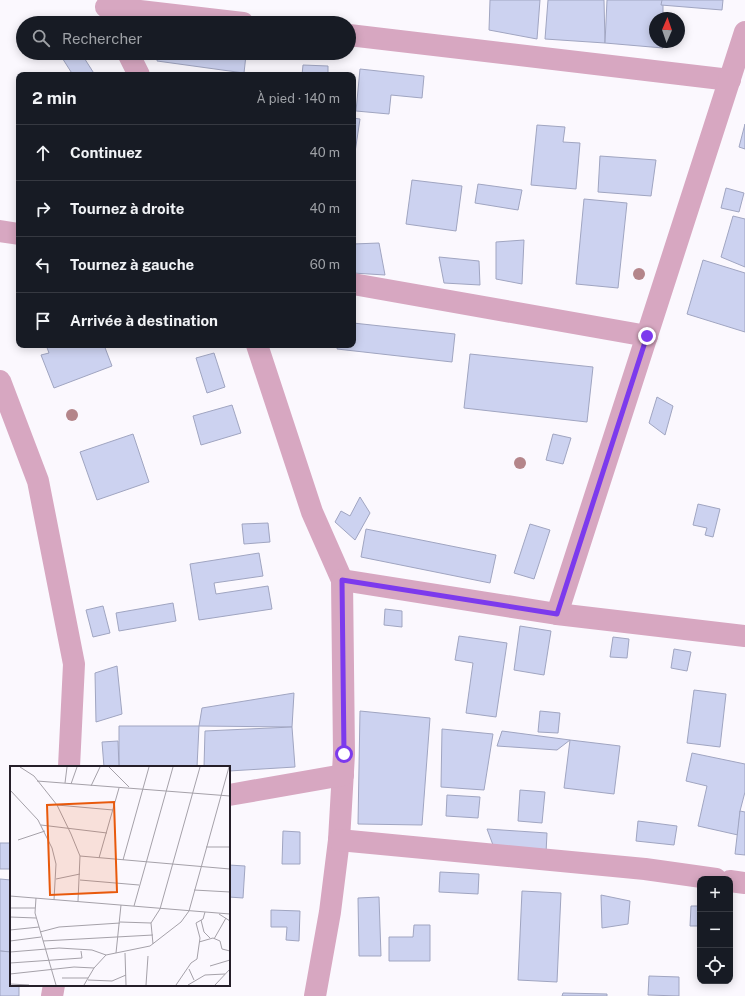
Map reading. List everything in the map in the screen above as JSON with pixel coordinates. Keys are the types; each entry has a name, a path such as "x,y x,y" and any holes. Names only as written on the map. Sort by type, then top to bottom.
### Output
{"street":[{"path":"106,10 169,16"},
{"path":"557,614 745,32"},
{"path":"356,36 730,80"},
{"path":"132,60 138,72"},
{"path":"0,231 16,234"},
{"path":"356,285 647,336"},
{"path":"258,348 312,512 342,580 344,754 339,840 330,912 315,996"},
{"path":"0,381 38,481 74,664 69,766"},
{"path":"342,580 557,614 745,636"},
{"path":"230,795 343,775"},
{"path":"339,840 645,869 697,876"},
{"path":"733,881 745,883"},
{"path":"52,996 54,986"}],"building":[{"path":"490,0 540,0 537,39 489,30"},
{"path":"548,0 604,0 605,43 545,39"},
{"path":"607,0 663,0 663,12 649,12 649,47 605,43"},
{"path":"662,0 723,0 722,10 661,5"},
{"path":"63,60 85,60 93,72 71,72"},
{"path":"157,60 245,60 244,72"},
{"path":"303,65 328,66 328,72 302,72"},
{"path":"360,69 424,76 422,98 391,95 389,114 356,111"},
{"path":"356,118 360,119 356,146"},
{"path":"745,124 745,149 739,147"},
{"path":"537,125 565,127 563,142 580,143 576,189 531,185"},
{"path":"600,156 656,160 651,196 598,192"},
{"path":"412,180 462,186 456,231 406,224"},
{"path":"478,184 522,190 518,210 475,203"},
{"path":"726,188 744,193 739,212 721,208"},
{"path":"584,199 627,203 618,288 576,284"},
{"path":"733,216 745,219 745,267 721,257"},
{"path":"524,240 522,284 496,279 496,242"},
{"path":"379,243 385,275 356,273 356,244"},
{"path":"439,257 479,261 480,285 444,283"},
{"path":"703,260 745,273 745,332 687,314"},
{"path":"356,323 455,334 452,362 337,349 356,348"},
{"path":"47,348 105,348 112,366 54,388 41,355 49,353"},
{"path":"214,353 225,387 207,393 196,358"},
{"path":"470,354 593,367 587,422 464,408"},
{"path":"657,397 673,406 665,435 649,423"},
{"path":"232,405 241,433 201,445 193,416"},
{"path":"133,434 149,482 97,500 80,452"},
{"path":"553,434 571,438 563,464 546,460"},
{"path":"360,497 370,513 355,540 335,522 341,511 350,516"},
{"path":"698,504 720,509 713,537 705,535 707,528 693,525"},
{"path":"268,523 270,542 244,544 242,524"},
{"path":"530,524 550,530 534,579 514,573"},
{"path":"366,529 496,555 490,583 361,557"},
{"path":"259,553 263,576 214,583 216,594 268,586 272,609 199,620 190,564"},
{"path":"173,603 176,621 119,631 116,613"},
{"path":"103,606 110,633 93,637 86,610"},
{"path":"385,609 402,611 402,627 384,625"},
{"path":"520,626 551,631 544,675 514,670"},
{"path":"459,636 507,643 496,717 466,713 473,663 455,660"},
{"path":"613,637 629,639 627,658 610,657"},
{"path":"674,649 691,652 687,671 671,668"},
{"path":"117,666 122,714 96,722 95,673"},
{"path":"694,690 726,694 720,747 687,743"},
{"path":"294,693 292,727 199,726 202,708"},
{"path":"360,711 430,718 422,825 358,824"},
{"path":"540,711 560,713 558,733 538,732"},
{"path":"119,726 199,726 197,766 119,766"},
{"path":"292,727 295,767 230,771 230,766 204,766 205,731"},
{"path":"442,729 493,734 484,790 441,787"},
{"path":"502,731 570,740 557,750 497,746"},
{"path":"570,740 620,746 614,794 564,788"},
{"path":"118,741 119,766 104,766 102,742"},
{"path":"692,753 745,764 745,792 740,811 738,835 698,826 707,786 686,781"},
{"path":"520,790 545,792 542,823 518,821"},
{"path":"447,795 480,797 478,818 446,816"},
{"path":"740,811 745,812 745,855 735,854"},
{"path":"638,821 677,826 674,845 636,841"},
{"path":"487,829 547,833 546,853 493,845"},
{"path":"283,831 300,832 300,864 282,864"},
{"path":"0,843 10,843 10,869 0,869"},
{"path":"230,865 245,866 243,898 230,897"},
{"path":"440,872 479,874 478,894 439,892"},
{"path":"0,879 10,880 10,952 0,951"},
{"path":"522,891 561,893 557,982 518,980"},
{"path":"601,895 630,901 628,924 602,928"},
{"path":"379,897 381,956 359,956 358,898"},
{"path":"691,906 697,906 697,926 690,926"},
{"path":"271,910 300,911 299,941 286,940 287,927 271,927"},
{"path":"414,925 430,925 430,961 389,961 389,937 413,937"},
{"path":"0,951 10,952 10,986 19,986 19,996 0,996"},
{"path":"649,976 679,977 679,996 648,995"},
{"path":"563,993 607,994 607,996 562,996"}],"route":[{"path":"344,754 342,580 557,614 647,336"}]}
